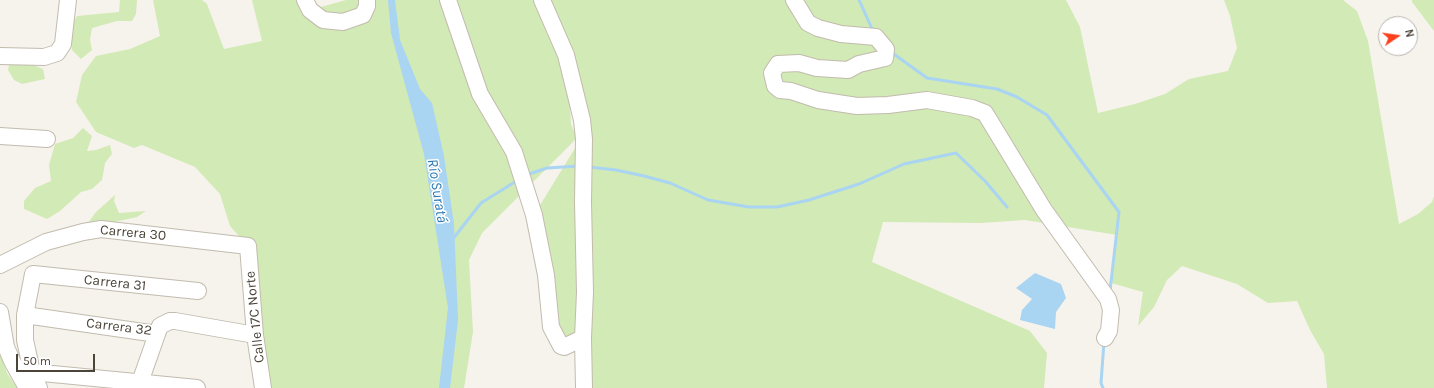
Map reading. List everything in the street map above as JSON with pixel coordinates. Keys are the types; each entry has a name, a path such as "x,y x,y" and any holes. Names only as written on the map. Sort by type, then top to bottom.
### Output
{"street":[{"path":"0,56 44,57 57,52 63,44 68,0"},
{"path":"305,0 310,10 323,20 343,22 363,15 367,6 367,0"},
{"path":"448,0 480,94 514,152 534,215 546,275 552,331 561,346 564,347 583,338"},
{"path":"542,0 563,45 582,120 584,139 584,388"},
{"path":"794,0 808,23 818,28 841,34 876,37 886,49 885,58 859,64 848,70 817,68 799,63 778,64 772,73 775,86 780,90 791,91 818,100 856,106 888,105 927,100 972,108 985,113 1044,210 1109,302 1109,330 1106,338"},
{"path":"0,136 47,139"},
{"name":"Carrera 30","path":"0,265 46,242 83,232 101,229 248,246"},
{"name":"Calle 17C Norte","path":"248,246 255,334 263,388"},
{"name":"Carrera 31","path":"25,315 33,274 198,291"},
{"path":"0,312 6,347 14,366 27,388"},
{"path":"25,315 25,340 32,372 39,388"},
{"name":"Carrera 32","path":"25,315 157,334 160,326 175,321 255,334"},
{"path":"139,385 157,334"},
{"path":"32,372 139,385 196,388"}],"green space":[{"path":"120,0 137,0 136,14 132,21 117,21 92,28 90,40 92,50 81,59 72,50 70,27 77,16 119,12"},
{"path":"153,0 202,0 207,4 224,49 262,41 252,0 305,0 310,10 346,0 1066,0 1080,27 1098,113 1135,104 1165,94 1189,79 1228,71 1237,48 1230,16 1224,0 1343,0 1357,11 1368,41 1399,224 1418,214 1432,202 1434,196 1434,388 1327,388 1324,354 1310,330 1297,301 1268,303 1237,284 1182,266 1167,280 1154,307 1138,326 1143,292 1111,283 1117,235 1025,220 981,223 883,222 872,262 1030,331 1047,353 1044,388 575,388 576,344 562,347 534,215 580,140 573,107 570,106 571,124 577,138 482,233 469,260 473,332 464,388 263,388 248,246 230,226 220,194 195,167 142,145 134,148 96,132 76,102 82,75 96,56 130,49 160,36"},
{"path":"1412,0 1434,0 1434,31 1412,2"},
{"path":"23,61 43,69 45,79 22,84 14,80 8,70 9,65"},
{"path":"83,128 92,136 87,151 96,150 110,145 112,154 105,163 102,180 92,189 81,192 60,211 47,219 24,209 24,201 35,188 51,181 49,165 55,144 73,138"},
{"path":"115,195 114,201 119,213 146,211 137,217 114,222 88,223 96,212"},
{"path":"0,352 7,373 17,388 0,388"}],"water":[{"name":"Río Suratá","path":"388,0 395,0 400,40 420,89 432,103 444,156 454,224 458,320 450,388 439,388 448,308 424,154 391,33"},
{"path":"1035,273 1061,284 1066,298 1056,312 1055,329 1020,320 1022,310 1032,299 1016,288"}],"waterway":[{"path":"859,0 873,31"},
{"path":"891,52 927,78 997,89 1017,97 1047,115 1119,212 1110,291"},
{"path":"589,167 616,170 670,183 708,200 749,207 777,207 809,200 859,184 904,164 956,153 985,181 1007,207"},
{"path":"526,175 547,168 579,166"},
{"path":"452,240 481,203 518,180"},
{"path":"1103,388 1101,383 1104,342"}]}
